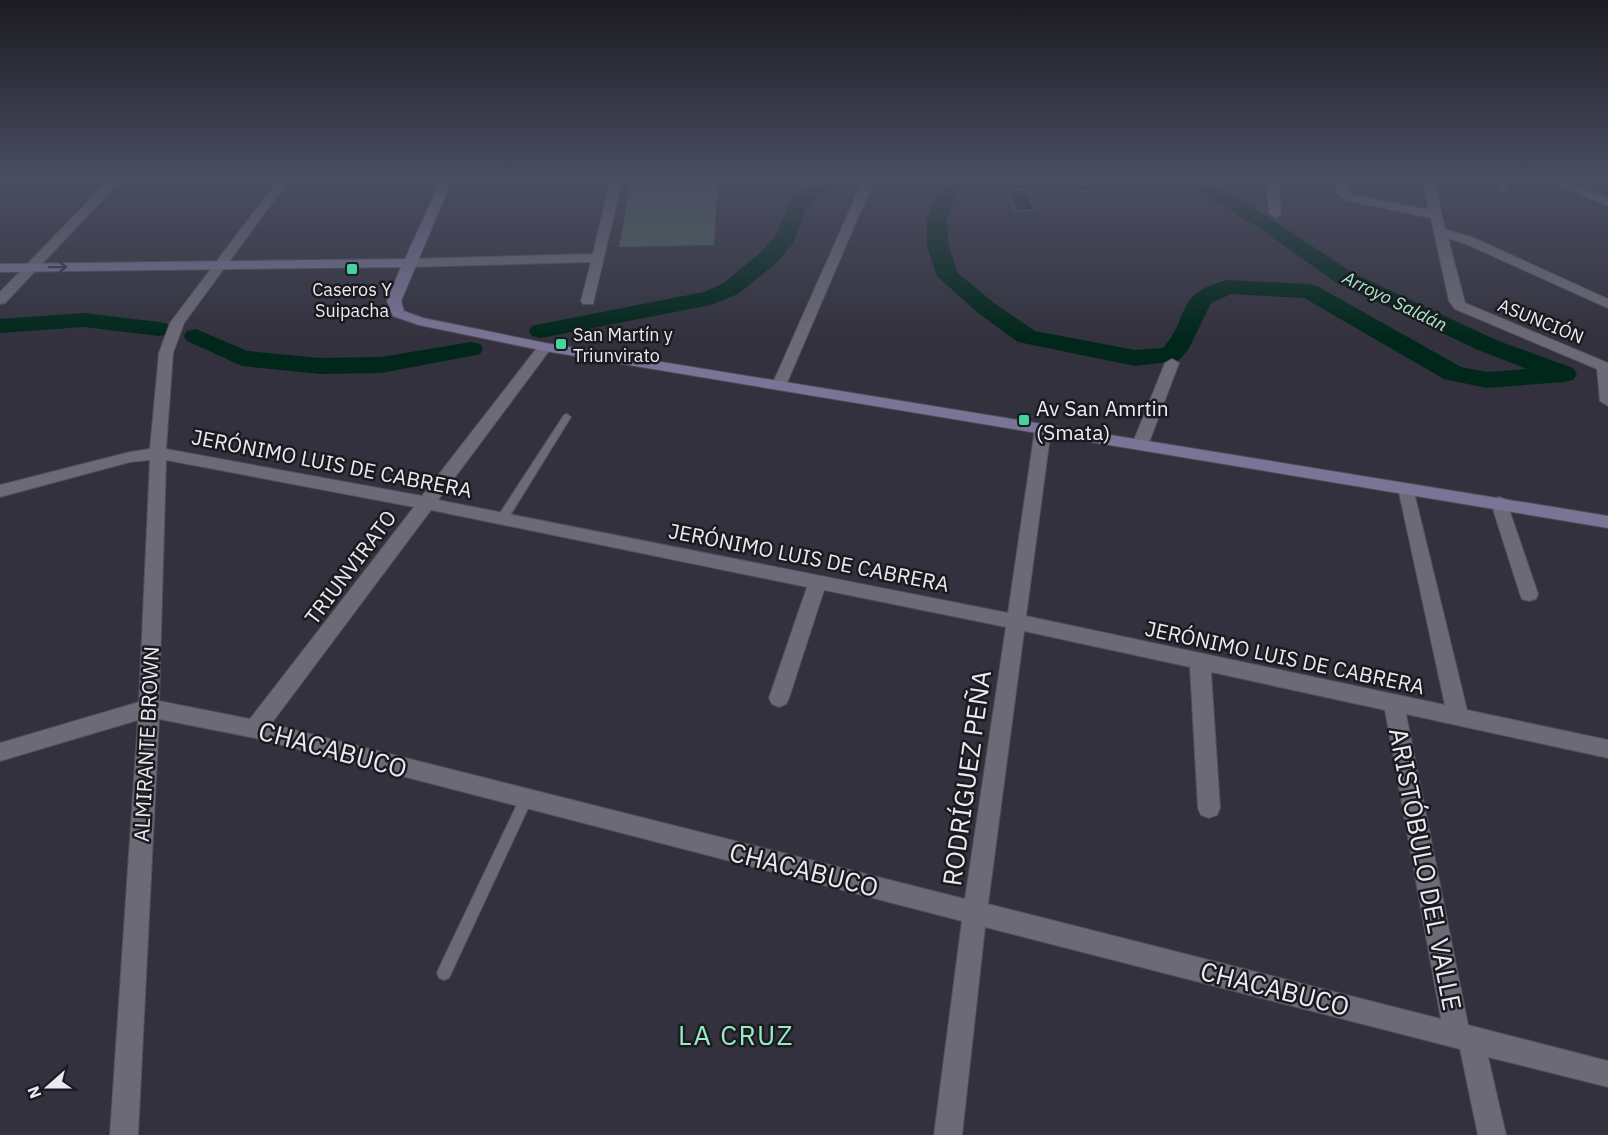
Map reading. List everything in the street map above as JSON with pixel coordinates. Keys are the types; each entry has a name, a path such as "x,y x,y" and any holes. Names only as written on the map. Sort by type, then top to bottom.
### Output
{"main road":[{"path":"422,233 394,301 398,313 419,321 545,347 1608,522"},
{"path":"0,268 408,263"}],"street":[{"path":"0,300 65,233"},
{"name":"ALMIRANTE BROWN","path":"124,1135 148,709 158,453 166,353 177,323 245,233"},
{"path":"588,301 604,233"},
{"path":"779,385 846,233"},
{"name":"ASUNCIÓN","path":"1441,233 1456,300 1460,306 1606,367"},
{"path":"1444,233 1470,241 1608,304"},
{"path":"408,263 598,258"},
{"name":"TRIUNVIRATO","path":"255,729 545,347"},
{"path":"1140,445 1172,363"},
{"path":"1606,367 1608,401"},
{"name":"RODRÍGUEZ PEÑA","path":"948,1135 975,912 1043,429"},
{"name":"JERÓNIMO LUIS DE CABRERA","path":"0,491 130,457 158,453 426,503 1017,622 1608,749"},
{"path":"1406,488 1458,717"},
{"path":"1499,503 1529,594"},
{"path":"779,698 818,582"},
{"path":"1200,662 1209,807"},
{"name":"ARISTÓBULO DEL VALLE","path":"1394,703 1464,1037 1492,1135"},
{"name":"CHACABUCO","path":"0,752 122,714 148,709 255,729 526,800 1608,1074"}],"lane":[{"path":"502,519 567,417"},
{"path":"444,973 526,800"}],"shaded area":[{"path":"622,233 715,233 714,245 619,247"}],"waterway":[{"path":"541,331 711,298 730,289 767,259 785,239 787,233"},
{"path":"937,233 938,247 948,276 986,308 1027,337 1135,358 1170,355 1176,350 1201,299 1227,287 1266,288 1309,291 1453,373 1487,380 1564,374"},
{"name":"Arroyo Saldán","path":"1279,233 1343,277 1487,345 1553,370"},
{"path":"0,326 84,320 159,329"},
{"path":"196,336 242,358 320,366 381,365 471,349"}],"place":[{"name":"Caseros Y Suipacha","path":"352,269"},
{"name":"San Martín y Triunvirato","path":"561,344"},
{"name":"Av San Amrtin (Smata)","path":"1024,420"}],"district":[{"name":"LA CRUZ","path":"736,1034"}]}
